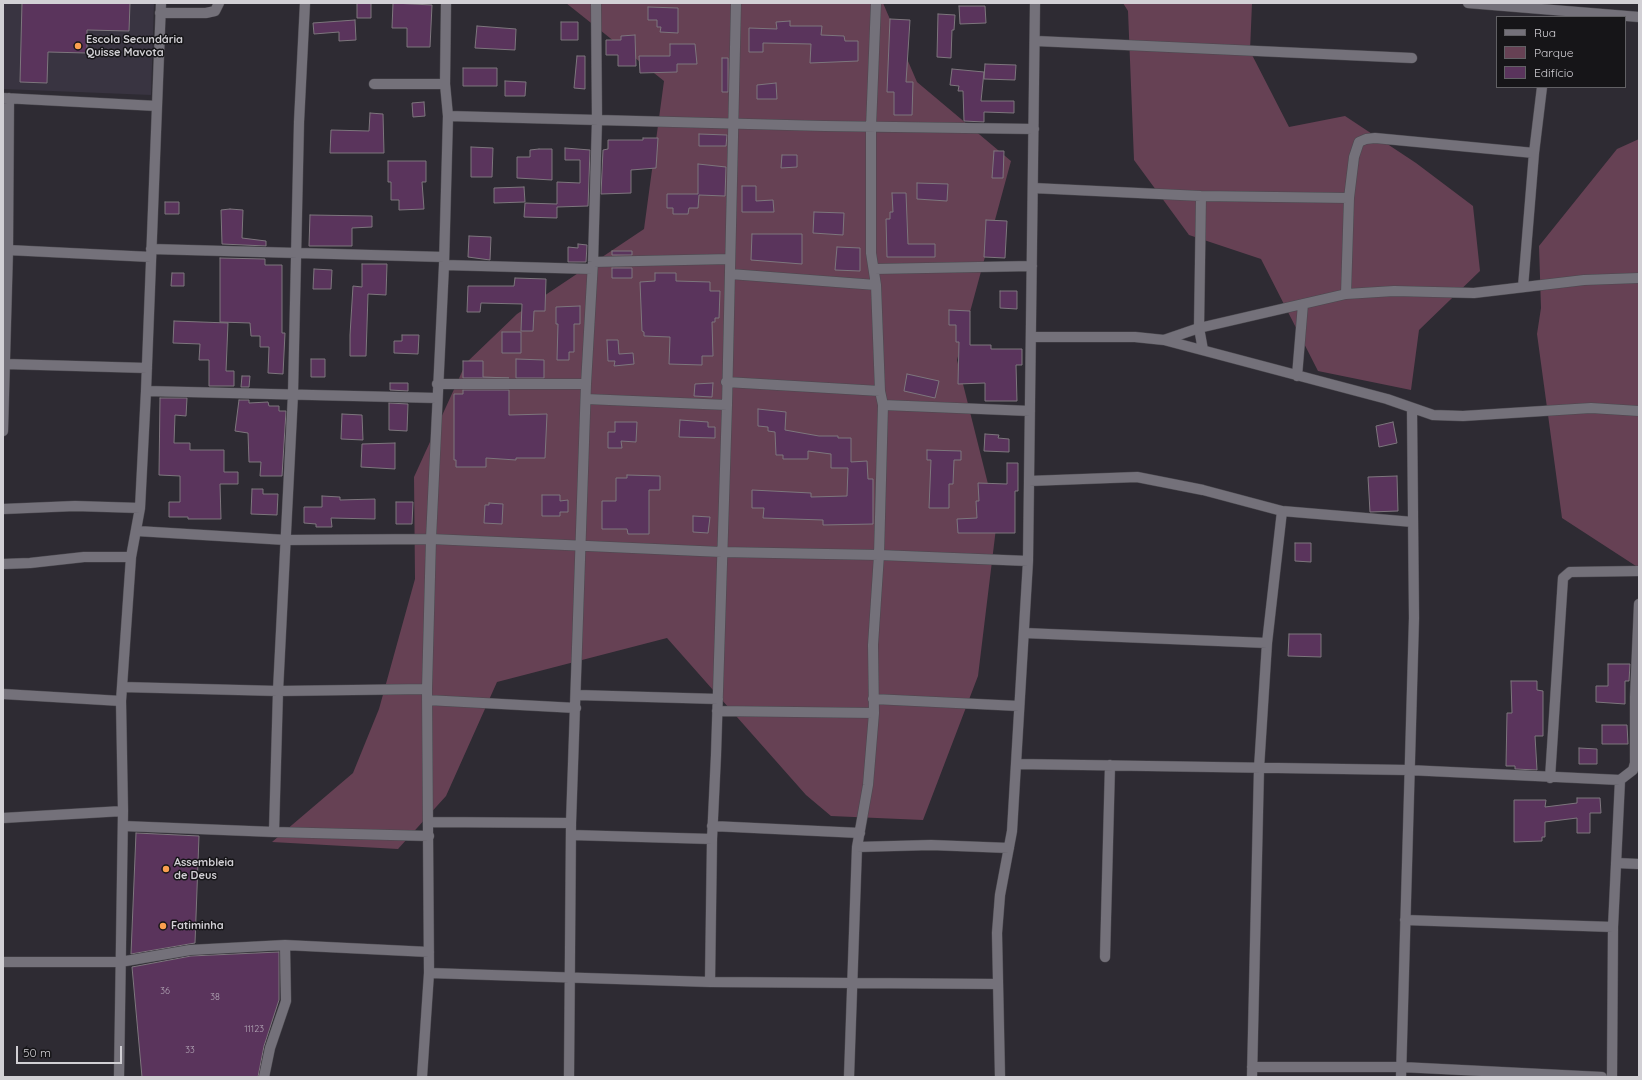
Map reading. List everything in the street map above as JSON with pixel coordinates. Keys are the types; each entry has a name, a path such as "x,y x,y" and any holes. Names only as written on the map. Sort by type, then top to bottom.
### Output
{"street":[{"path":"119,1077 123,826 121,701 131,557 140,508 147,368 160,8 206,13 215,11 219,3"},
{"path":"274,832 278,691 293,394 296,253 305,3"},
{"path":"422,1077 429,973 427,690 437,384 444,261 448,116 445,84 446,3"},
{"path":"569,1077 571,823 577,695 586,384 593,266 597,120 596,3"},
{"path":"710,982 712,826 718,699 727,405 726,382 736,3"},
{"path":"849,1077 851,983 857,847 868,785 874,712 873,645 879,555 882,405 880,391 876,284 871,253 871,127 876,3"},
{"path":"1000,1077 997,933 1000,895 1009,848 1017,764 1028,561 1036,41 1035,3"},
{"path":"1468,3 1639,17"},
{"path":"1036,41 1412,58"},
{"path":"374,84 445,84"},
{"path":"1523,287 1534,153 1542,88"},
{"path":"3,432 8,250 5,235 6,98 157,106"},
{"path":"448,116 871,127 1034,129"},
{"path":"1346,294 1349,198 1356,149 1359,142 1366,138 1534,153"},
{"path":"1033,188 1201,196 1349,198"},
{"path":"1201,196 1199,328 1203,350"},
{"path":"8,250 151,253 296,253 444,261 593,266 730,259"},
{"path":"874,270 1032,266"},
{"path":"730,274 876,284"},
{"path":"1164,340 1199,328 1346,294 1394,291 1474,293 1584,280 1639,278"},
{"path":"1297,376 1303,304"},
{"path":"1031,338 1135,338 1164,340 1387,399 1432,415 1463,416 1591,408 1639,411"},
{"path":"5,364 147,368"},
{"path":"726,382 880,391"},
{"path":"437,384 586,384"},
{"path":"146,391 437,398"},
{"path":"586,399 727,405"},
{"path":"882,405 1030,411"},
{"path":"1401,1072 1408,770 1414,618 1412,409"},
{"path":"1029,481 1126,477 1151,478 1282,511 1413,522"},
{"path":"3,509 75,506 140,508"},
{"path":"1282,511 1267,643 1259,768 1252,1072 1401,1072 1602,1077"},
{"path":"137,530 286,540 431,539 722,552 879,555 1028,561"},
{"path":"3,564 30,563 84,557 131,557"},
{"path":"1550,778 1563,578 1570,572 1639,571"},
{"path":"1017,764 1408,770 1550,778 1620,780 1633,770 1635,763 1635,698 1639,604"},
{"path":"1024,633 1267,643"},
{"path":"122,687 278,691 427,690"},
{"path":"3,694 121,701"},
{"path":"577,695 718,699"},
{"path":"873,699 1019,706"},
{"path":"427,700 576,708"},
{"path":"717,711 874,712"},
{"path":"1105,957 1110,765"},
{"path":"1612,1077 1613,926 1620,780"},
{"path":"3,818 123,811"},
{"path":"429,822 571,823"},
{"path":"123,826 429,836"},
{"path":"712,826 860,833"},
{"path":"571,835 712,839"},
{"path":"857,847 931,845 1009,848"},
{"path":"1616,863 1639,864"},
{"path":"1405,920 1613,926"},
{"path":"3,962 120,962 190,950 285,945 429,952"},
{"path":"264,1077 270,1048 286,1001 285,945"},
{"path":"429,973 710,982 998,984"}],"shaded area":[{"name":"Escola Secundária Quisse Mavota","path":"3,3 154,3 151,95 3,89"}],"green space":[{"path":"566,3 883,3 917,82 1011,161 957,360 997,520 978,676 923,820 831,816 806,795 667,638 497,682 446,796 398,849 272,842 353,773 379,709 415,579 414,477 466,363 517,314 644,229 664,81"},
{"path":"1123,3 1252,3 1250,51 1289,127 1345,116 1416,163 1473,206 1480,271 1419,330 1411,390 1318,371 1261,259 1189,235 1134,160 1128,11"},
{"path":"1639,139 1639,568 1562,518 1537,334 1541,308 1539,246 1617,149"}],"building":[{"path":"22,3 130,3 129,31 87,30 87,53 48,52 47,83 20,82"},
{"path":"357,3 371,3 371,18 357,18"},
{"path":"393,3 432,5 430,47 407,47 407,28 392,28"},
{"path":"959,6 985,6 986,23 960,24"},
{"path":"648,7 678,8 678,33 660,32 661,27 657,27 657,20 648,20"},
{"path":"938,14 955,15 954,30 952,30 951,58 937,57"},
{"path":"890,19 910,20 906,82 913,82 912,115 894,115 894,92 887,92"},
{"path":"355,20 356,40 339,41 339,32 314,34 313,23"},
{"path":"790,21 790,26 822,26 821,35 844,36 845,41 858,41 858,61 810,63 811,44 763,43 763,52 749,52 749,28 777,29 776,22"},
{"path":"561,22 578,22 578,40 561,40"},
{"path":"477,26 516,29 515,50 475,48"},
{"path":"635,35 636,66 618,66 618,55 606,55 606,40 621,40 621,36"},
{"path":"670,44 695,44 697,64 677,64 677,72 640,73 639,56 670,56"},
{"path":"577,56 585,56 585,89 574,88"},
{"path":"722,58 728,58 728,92 722,92"},
{"path":"985,64 1016,65 1015,80 984,79"},
{"path":"463,68 497,68 497,86 463,86"},
{"path":"952,69 984,72 981,101 1014,101 1014,113 984,112 984,122 964,121 963,91 958,91 959,86 950,85"},
{"path":"505,81 526,82 525,96 505,96"},
{"path":"776,83 777,99 757,99 757,85"},
{"path":"424,102 425,116 413,117 412,103"},
{"path":"370,113 383,114 384,153 330,153 331,130 369,131"},
{"path":"699,134 727,135 726,146 699,146"},
{"path":"643,138 658,138 656,168 631,170 631,193 601,194 603,150 608,149 608,140 643,140"},
{"path":"471,147 493,148 492,177 471,177"},
{"path":"565,148 590,150 588,206 557,207 557,218 524,217 525,203 557,204 557,182 580,183 580,160 565,160"},
{"path":"552,149 552,180 517,178 517,157 530,157 530,150"},
{"path":"994,151 1004,151 1003,178 992,178"},
{"path":"782,155 797,155 797,167 781,168"},
{"path":"388,161 426,161 426,182 422,182 424,209 399,210 399,200 391,200 391,182 388,182"},
{"path":"698,164 726,167 725,196 699,195 698,208 689,208 688,214 673,214 673,208 667,208 667,194 698,194"},
{"path":"917,183 948,184 947,201 917,199"},
{"path":"742,186 756,186 756,201 773,200 774,212 742,212"},
{"path":"524,187 525,202 494,203 494,188"},
{"path":"892,193 906,193 908,244 935,244 935,257 887,257 886,219 890,219 890,212 893,212"},
{"path":"165,202 179,202 179,214 165,214"},
{"path":"221,210 243,210 242,238 266,241 266,246 222,244"},
{"path":"814,212 844,213 843,235 813,233"},
{"path":"310,215 372,216 372,227 352,228 352,246 309,246"},
{"path":"986,220 1007,221 1005,258 984,257"},
{"path":"752,234 802,234 802,264 751,260"},
{"path":"469,236 491,237 490,260 468,257"},
{"path":"578,244 587,245 586,262 568,262 568,247 578,248"},
{"path":"837,247 860,248 860,271 835,270"},
{"path":"612,251 632,251 632,255 612,255"},
{"path":"220,258 265,259 265,265 282,265 282,333 285,333 283,374 268,373 269,347 260,347 260,336 251,336 250,323 220,322"},
{"path":"362,264 387,264 386,295 368,294 366,356 350,356 353,286 362,287"},
{"path":"612,268 632,268 632,278 612,278"},
{"path":"314,269 332,270 331,289 313,289"},
{"path":"172,273 184,273 184,286 171,286"},
{"path":"655,273 676,273 676,281 710,282 710,291 720,291 719,318 715,318 715,322 712,322 713,356 702,356 702,365 669,364 670,337 644,336 644,332 642,331 640,282 655,281"},
{"path":"515,278 546,279 545,311 534,311 533,331 521,331 522,304 481,303 480,312 467,312 468,286 514,286"},
{"path":"1000,291 1017,291 1017,309 1000,308"},
{"path":"580,306 580,324 574,324 574,352 569,352 569,360 557,360 558,324 556,324 556,307"},
{"path":"949,310 970,311 970,345 991,345 991,349 1022,349 1022,365 1016,365 1017,401 985,401 985,383 958,384 959,342 956,342 956,325 949,325"},
{"path":"174,321 228,323 226,371 234,371 234,386 209,386 209,360 199,360 200,344 173,343"},
{"path":"502,332 521,332 521,353 502,353"},
{"path":"402,335 419,335 418,354 394,353 394,341 402,341"},
{"path":"607,340 618,340 619,354 633,353 634,364 614,366 615,361 608,361"},
{"path":"311,359 325,359 325,377 311,377"},
{"path":"516,359 544,360 544,378 516,378"},
{"path":"463,361 483,361 483,377 509,378 463,378"},
{"path":"907,374 939,381 935,398 904,391"},
{"path":"242,376 250,376 249,387 241,387"},
{"path":"390,383 408,383 408,391 390,390"},
{"path":"713,383 712,397 694,396 695,384"},
{"path":"463,390 509,390 509,415 547,414 545,458 516,458 516,460 486,458 486,467 456,467 456,460 454,460 454,394 463,394"},
{"path":"160,398 187,398 186,416 175,415 174,443 190,443 190,450 224,450 224,472 238,472 238,484 220,484 221,519 188,519 188,517 169,517 169,502 180,502 180,476 159,475"},
{"path":"239,400 249,400 249,403 268,402 269,406 279,406 279,411 286,411 282,476 260,476 261,462 249,462 248,433 235,431"},
{"path":"389,403 408,404 407,431 389,430"},
{"path":"758,409 786,412 785,430 819,436 851,438 851,462 867,461 868,479 873,479 873,524 823,525 823,520 763,518 764,508 752,508 752,490 811,493 811,497 847,496 848,468 831,468 831,454 808,451 808,459 783,459 783,455 776,455 775,432 768,431 768,427 758,426"},
{"path":"342,414 362,415 363,440 341,439"},
{"path":"680,420 708,422 708,427 715,427 715,438 679,437"},
{"path":"615,422 637,422 636,442 621,441 622,448 608,448 608,432 615,432"},
{"path":"1393,422 1397,443 1379,447 1376,426"},
{"path":"985,434 999,435 998,438 1009,439 1009,452 984,451"},
{"path":"395,443 395,469 361,467 362,444"},
{"path":"927,450 961,451 961,460 954,460 953,484 949,484 949,508 929,508 931,460 927,460"},
{"path":"1007,463 1018,463 1018,491 1015,491 1015,533 958,533 957,519 977,518 976,501 979,501 978,483 1007,484"},
{"path":"627,475 660,476 660,490 649,490 649,534 628,534 627,529 602,529 602,501 616,501 616,478 627,478"},
{"path":"1397,476 1398,511 1370,512 1368,477"},
{"path":"252,489 263,489 263,494 278,494 277,515 251,514"},
{"path":"542,495 560,495 560,501 568,500 568,512 560,512 560,516 542,516"},
{"path":"322,496 340,497 340,500 375,499 375,519 331,518 332,527 316,527 316,524 304,523 304,507 322,507"},
{"path":"396,502 413,502 412,524 396,524"},
{"path":"489,503 503,504 502,524 484,523 485,505 489,505"},
{"path":"693,516 710,517 708,533 693,532"},
{"path":"1295,543 1311,543 1311,562 1295,561"},
{"path":"1289,634 1321,634 1321,657 1288,656"},
{"path":"1608,664 1630,664 1629,681 1625,681 1625,704 1596,702 1596,686 1608,686"},
{"path":"1511,681 1537,681 1537,690 1543,691 1543,736 1535,736 1537,770 1515,769 1515,766 1506,766 1507,713 1512,713"},
{"path":"1602,725 1627,725 1628,744 1602,744"},
{"path":"1579,748 1597,749 1597,764 1579,764"},
{"path":"1577,798 1600,798 1601,813 1590,813 1590,833 1577,833 1577,818 1545,822 1545,837 1542,837 1542,841 1514,842 1514,800 1546,800 1545,807 1577,803"},
{"name":"Assembleia de Deus","path":"136,833 199,836 195,943 131,954"},
{"path":"279,952 279,1000 264,1046 258,1077 142,1077 132,967 191,956"}],"place":[{"name":"Escola Secundária Quisse Mavota","path":"78,46"},
{"name":"Assembleia de Deus","path":"166,869"},
{"name":"Fatiminha","path":"163,926"}]}
